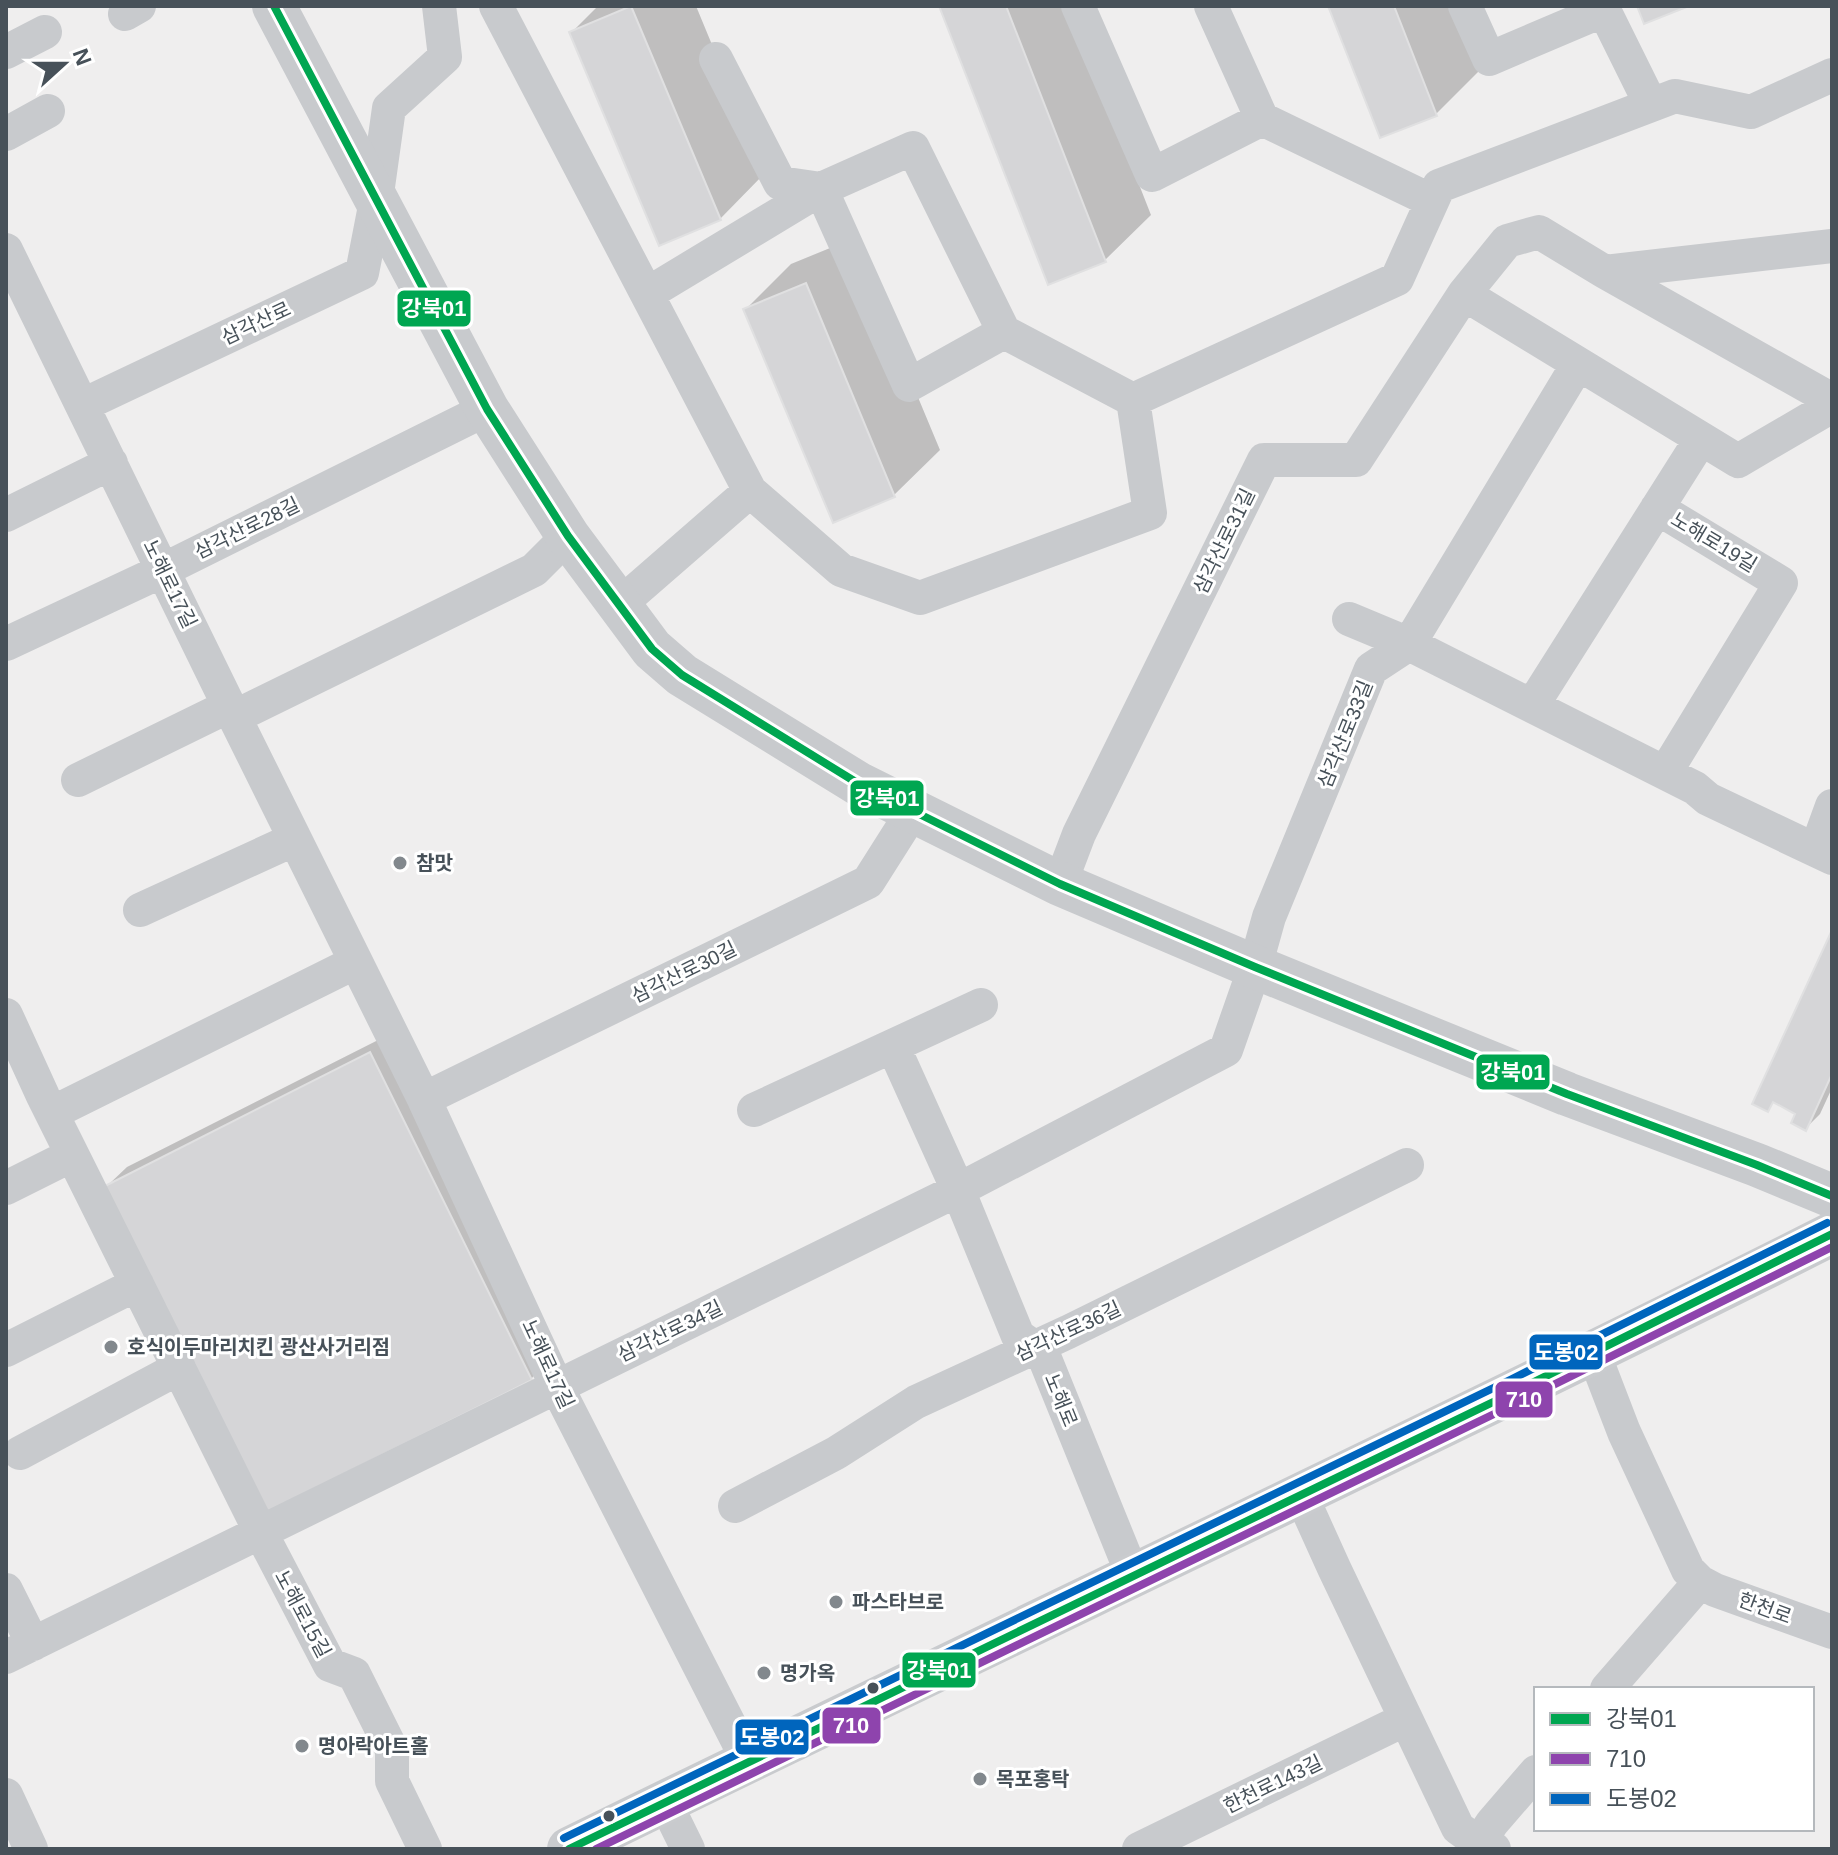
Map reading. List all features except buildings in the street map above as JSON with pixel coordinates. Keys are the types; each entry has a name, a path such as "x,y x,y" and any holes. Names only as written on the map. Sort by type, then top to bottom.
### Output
{"main road":[{"path":"569,1849 1594,1354 1832,1234"}],"street":[{"path":"274,6 487,409 568,536 652,649 682,675 859,784 1060,884 1567,1094 1832,1196"},
{"path":"376,201 389,108 445,57 439,6"},
{"path":"496,6 750,491 841,570 920,598 1150,513 1133,400"},
{"path":"1078,6 1152,175 1262,119"},
{"path":"1211,6 1262,119 1432,201"},
{"path":"1465,6 1489,59 1603,8 1651,105"},
{"path":"6,52 45,32"},
{"path":"716,59 780,183 821,189"},
{"path":"1133,400 1397,279 1439,186 1675,96 1751,112 1832,75"},
{"path":"6,134 48,111"},
{"path":"647,294 821,189 913,148 1004,332 1133,400"},
{"path":"821,189 909,385 1004,332"},
{"name":"삼각산로","path":"83,405 362,273 376,201"},
{"name":"삼각산로31길","path":"1060,884 1079,834 1264,460 1356,460 1464,294 1507,241 1539,232 1832,403 1738,461 1464,294"},
{"path":"1605,272 1832,246"},
{"name":"노해로17길","path":"6,250 19,306 83,405 424,1099 557,1387 748,1761"},
{"name":"삼각산로33길","path":"1255,967 1269,917 1371,669 1409,644 1578,364"},
{"name":"삼각산로28길","path":"6,644 163,570 487,409"},
{"path":"1657,508 1701,439"},
{"path":"6,515 111,463"},
{"path":"619,605 750,491"},
{"name":"노해로19길","path":"1532,706 1657,508 1781,583 1665,773"},
{"path":"78,780 534,570 568,536"},
{"path":"1349,619 1409,644 1695,788 1708,799 1824,854 1832,806"},
{"name":"삼각산로30길","path":"424,1099 868,882 913,811"},
{"path":"140,910 295,839"},
{"path":"52,1113 356,962"},
{"name":"삼각산로34길","path":"6,1590 19,1650 958,1190 1226,1050 1255,967"},
{"path":"754,1110 981,1005"},
{"name":"노해로15길","path":"6,1018 261,1533 330,1665 354,1674 392,1750 392,1781 425,1849"},
{"name":"노해로","path":"893,1046 958,1190 1018,1336 1045,1359 1133,1576"},
{"path":"6,1188 72,1155"},
{"name":"삼각산로36길","path":"735,1506 836,1453 916,1402 1407,1165"},
{"path":"6,1350 137,1284"},
{"path":"1594,1354 1630,1446 1688,1570 1700,1582 1609,1687"},
{"path":"20,1453 179,1368"},
{"path":"1301,1495 1458,1828 1483,1847 1492,1823 1534,1774"},
{"name":"한천로","path":"1700,1582 1832,1632"},
{"name":"한천로143길","path":"1139,1849 1406,1719"},
{"path":"6,1795 31,1849"},
{"path":"665,1802 688,1849"}],"transit line":[{"name":"강북01","path":"274,6 487,409 568,536 652,649 682,675 859,784 1060,884 1567,1094 1832,1196"},
{"name":"도봉02","path":"564,1838 1827,1223"},
{"name":"강북01","path":"569,1849 1518,1390 1832,1234"},
{"name":"710","path":"596,1849 1832,1247"}],"place":[{"name":"참맛","path":"400,863"},
{"name":"호식이두마리치킨 광산사거리점","path":"111,1347"},
{"name":"파스타브로","path":"836,1602"},
{"name":"명가옥","path":"764,1673"},
{"name":"명아락아트홀","path":"302,1746"},
{"name":"목포홍탁","path":"980,1779"}]}
